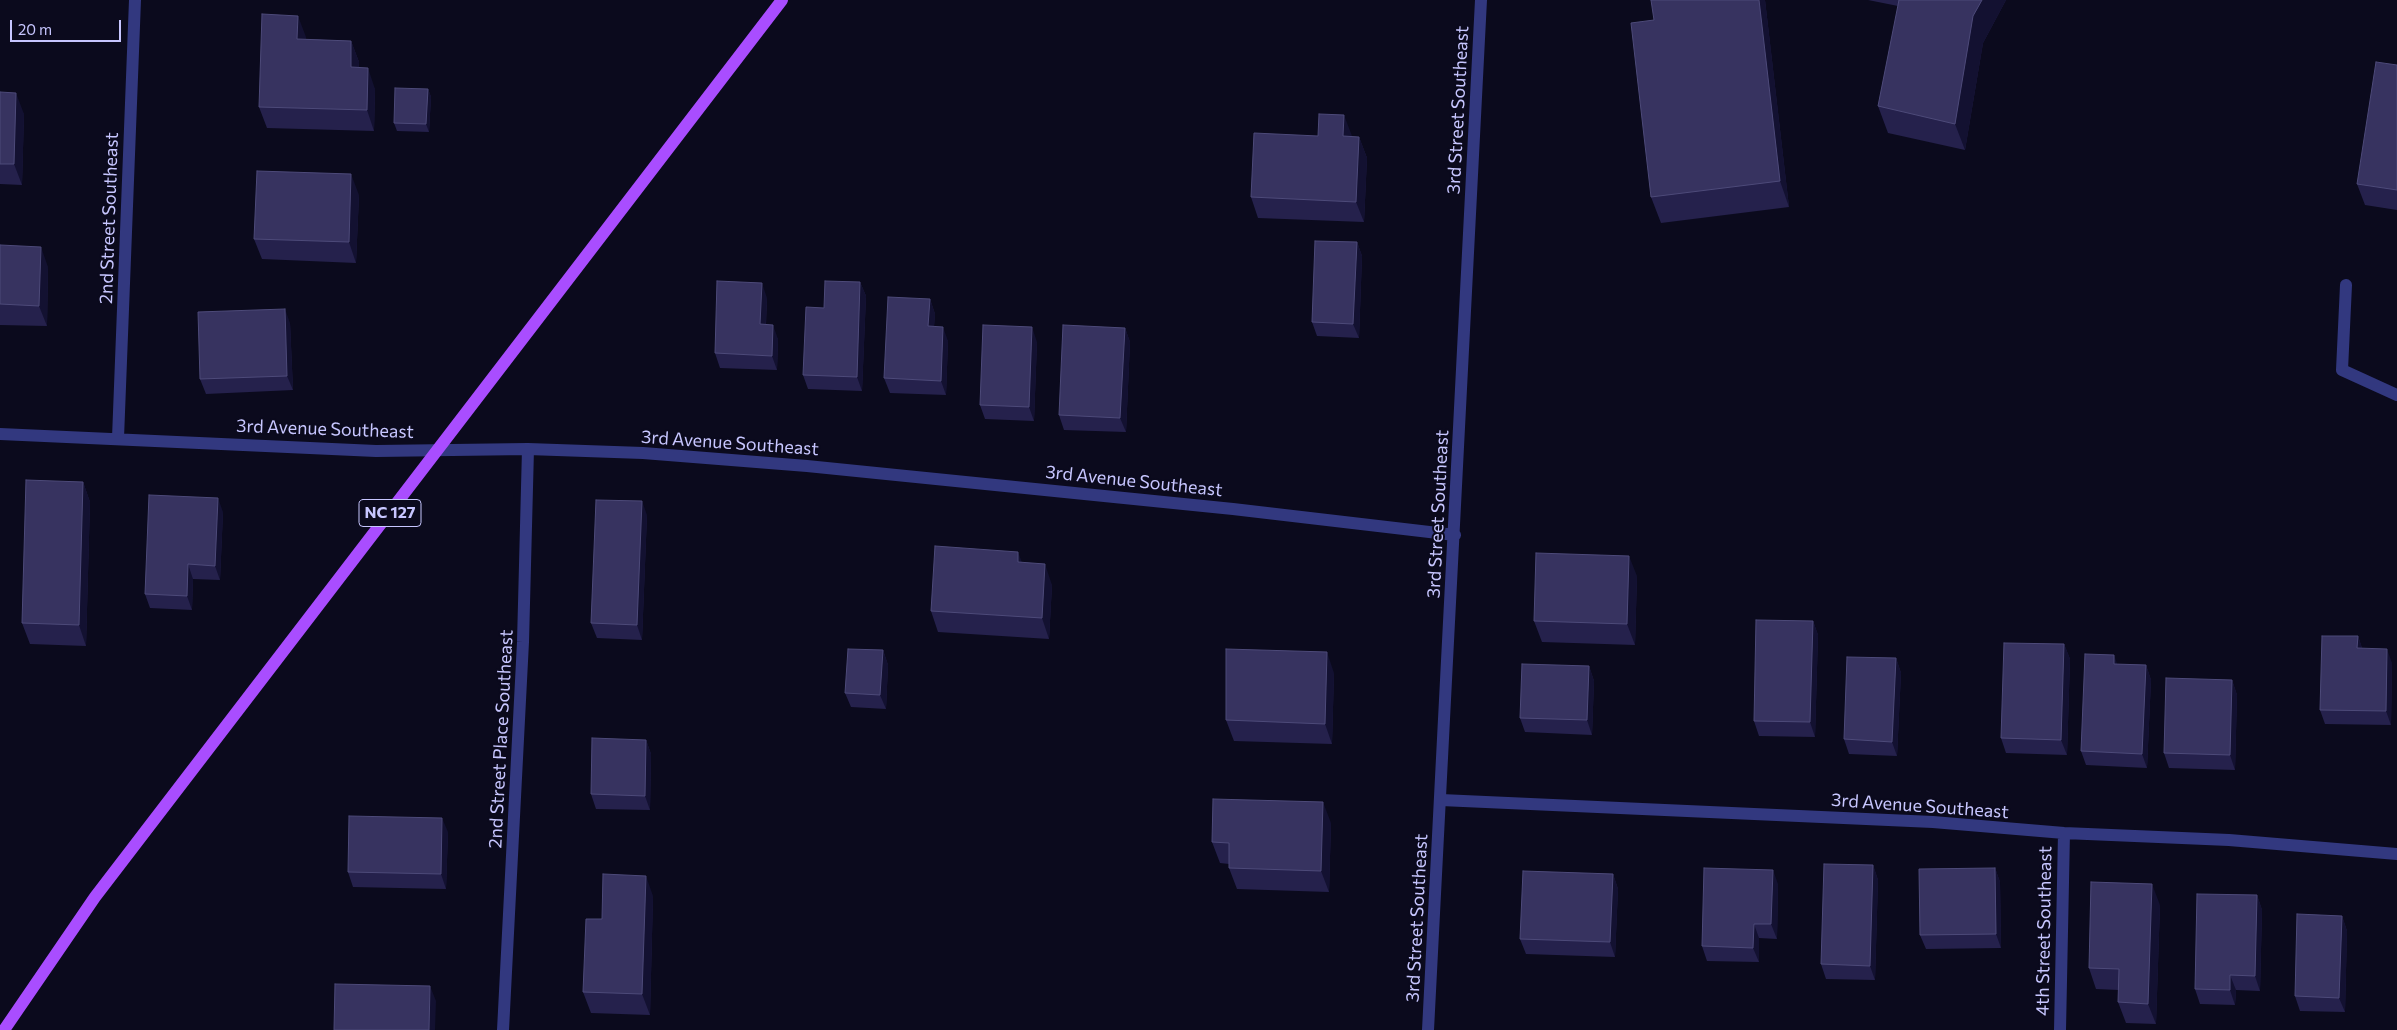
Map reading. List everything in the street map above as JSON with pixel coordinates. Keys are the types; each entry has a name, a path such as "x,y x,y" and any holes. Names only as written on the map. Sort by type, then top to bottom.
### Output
{"main road":[{"name":"NC 127","path":"4,1030 95,897 440,450 782,0"}],"street":[{"name":"2nd Street Southeast","path":"118,438 134,0"},
{"name":"3rd Street Southeast","path":"1428,1030 1481,0"},
{"path":"2346,285 2342,370 2397,395"},
{"name":"3rd Avenue Southeast","path":"0,434 376,451 528,449 643,453 807,466 1232,509 1455,534"},
{"name":"2nd Street Place Southeast","path":"503,1030 522,651 528,449"},
{"name":"3rd Avenue Southeast","path":"1441,800 1933,822 2064,833 2229,840 2397,854"},
{"name":"4th Street Southeast","path":"2060,1030 2064,833"}],"building":[{"path":"1651,0 1759,0 1780,181 1651,197 1631,23 1654,20"},
{"path":"1899,0 1982,0 1973,16 1955,124 1878,106"},
{"path":"262,14 298,16 297,39 351,41 351,67 368,68 367,110 259,107"},
{"path":"2376,62 2397,65 2397,190 2357,184"},
{"path":"395,88 428,89 426,124 394,123"},
{"path":"0,92 16,93 14,164 0,164"},
{"path":"1319,114 1344,115 1343,136 1359,137 1356,202 1251,197 1254,133 1318,136"},
{"path":"257,171 351,174 349,242 254,239"},
{"path":"1315,241 1357,242 1353,324 1312,322"},
{"path":"0,245 41,247 39,306 0,304"},
{"path":"717,281 762,283 760,324 773,325 772,356 715,353"},
{"path":"825,281 860,282 857,377 803,375 806,307 824,308"},
{"path":"888,297 930,299 928,326 943,327 941,381 884,378"},
{"path":"285,309 287,376 200,379 198,312"},
{"path":"983,325 1032,327 1029,407 980,405"},
{"path":"1063,325 1125,328 1120,418 1059,415"},
{"path":"26,480 83,482 79,625 22,623"},
{"path":"149,495 218,498 215,566 188,564 187,596 145,594"},
{"path":"596,500 642,501 637,625 591,623"},
{"path":"935,546 1018,552 1018,562 1045,564 1042,618 931,611"},
{"path":"1536,553 1629,556 1627,624 1534,621"},
{"path":"1756,620 1813,621 1810,722 1754,721"},
{"path":"2322,636 2358,636 2357,648 2387,649 2386,711 2320,710"},
{"path":"2004,643 2064,644 2061,740 2001,738"},
{"path":"848,649 883,650 880,695 845,693"},
{"path":"1226,649 1327,652 1325,724 1226,720"},
{"path":"2085,654 2114,655 2114,664 2146,665 2142,754 2081,751"},
{"path":"1847,657 1896,658 1892,742 1844,739"},
{"path":"1522,664 1589,666 1587,720 1520,718"},
{"path":"2166,678 2232,680 2230,755 2164,753"},
{"path":"592,738 646,740 645,796 591,794"},
{"path":"1213,799 1323,802 1321,871 1229,868 1229,843 1212,842"},
{"path":"349,816 442,818 441,874 348,872"},
{"path":"1824,864 1873,865 1870,966 1821,964"},
{"path":"1704,868 1773,870 1771,924 1754,924 1753,948 1702,946"},
{"path":"1995,868 1996,934 1920,935 1919,869"},
{"path":"1523,871 1613,874 1610,942 1520,939"},
{"path":"603,874 646,876 642,994 583,992 586,919 602,919"},
{"path":"2091,882 2152,884 2148,1004 2118,1002 2119,969 2089,968"},
{"path":"2197,894 2257,895 2255,976 2230,975 2230,990 2195,989"},
{"path":"2297,914 2342,916 2339,998 2295,996"},
{"path":"335,984 430,986 429,1030 334,1030"}]}
